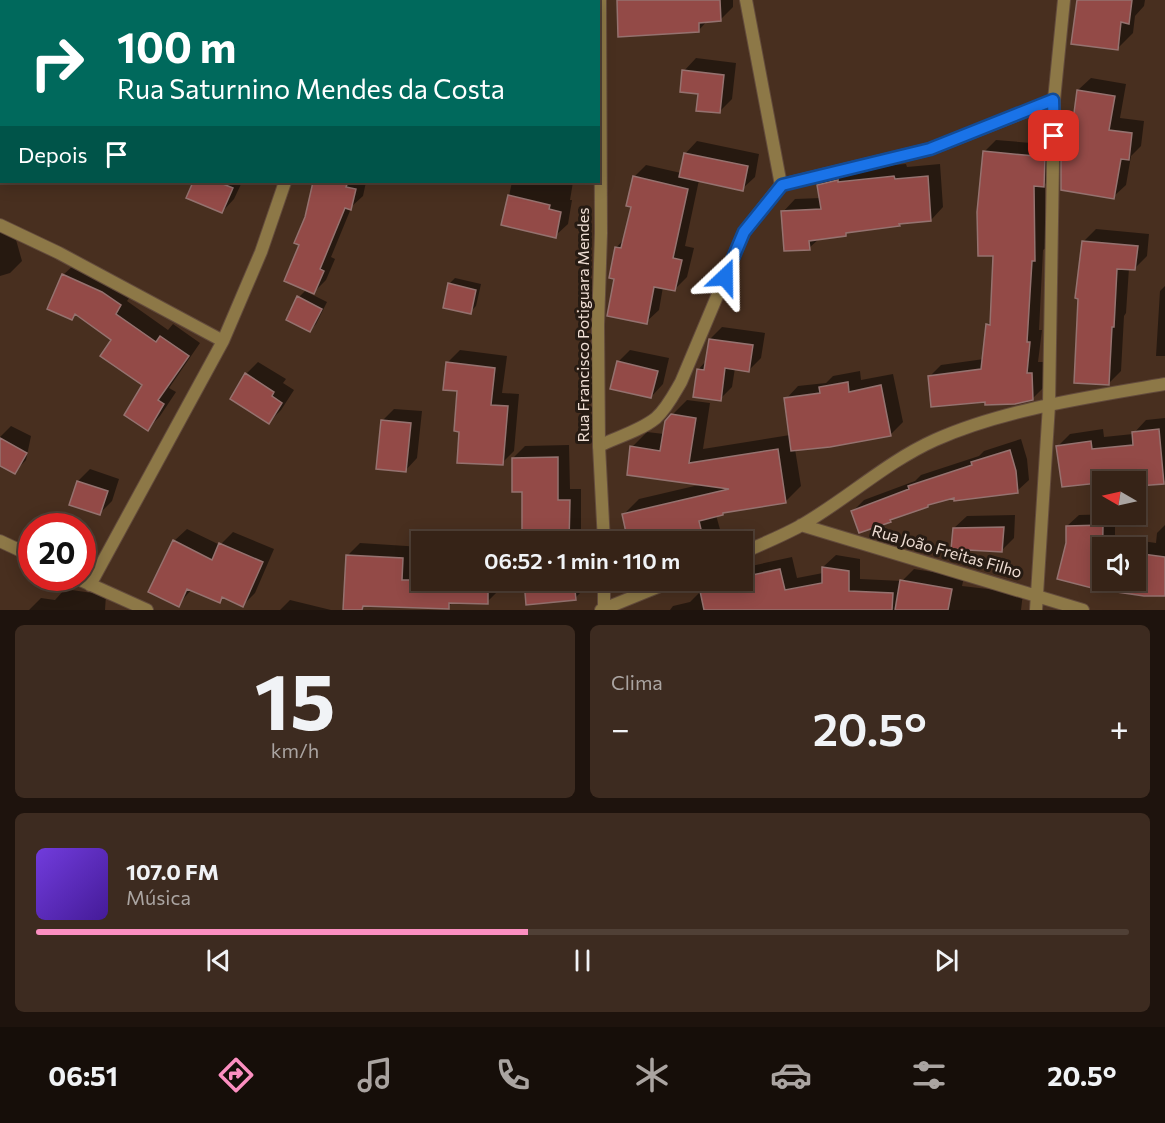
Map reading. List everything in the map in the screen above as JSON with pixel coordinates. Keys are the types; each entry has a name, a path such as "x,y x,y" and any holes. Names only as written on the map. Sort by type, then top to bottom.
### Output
{"street":[{"name":"Rua Francisco Potiguara Mendes","path":"600,0 601,233 598,325 599,446 603,531"},
{"path":"746,0 782,185"},
{"path":"1036,610 1049,405 1053,100 1064,0"},
{"path":"599,446 645,425 657,417 668,405 681,382 744,232 782,185 930,149 1053,100"},
{"path":"96,574 223,341 261,252 285,183"},
{"path":"0,225 223,341"},
{"path":"753,548 801,525 935,440 1049,405 1165,384"},
{"name":"Rua João Freitas Filho","path":"801,525 1083,610"},
{"path":"0,541 18,549"},
{"path":"96,588 147,610"},
{"path":"604,591 603,610 649,591"}],"building":[{"path":"617,0 720,0 721,21 699,23 699,32 618,37"},
{"path":"1077,0 1132,0 1129,24 1121,22 1118,50 1071,44"},
{"path":"682,70 724,75 720,113 696,111 698,94 680,92"},
{"path":"1077,90 1115,96 1109,130 1132,133 1129,160 1121,159 1114,199 1061,190 1061,158 1068,159"},
{"path":"983,151 1045,157 1044,187 1034,186 1035,261 1032,261 1027,342 1030,342 1027,373 1032,373 1033,400 1015,404 985,405 985,402 931,407 928,376 981,369 986,324 990,325 993,256 978,256 977,212"},
{"path":"684,153 748,166 743,191 679,177"},
{"path":"633,176 688,189 673,258 682,260 675,291 654,287 647,324 607,316 614,279 609,278 615,247 621,248 631,207 626,206"},
{"path":"894,176 895,179 928,176 931,221 846,233 846,236 809,241 810,250 784,251 781,211 821,209 817,185 838,180 838,182"},
{"path":"193,183 220,183 233,188 222,213 186,198"},
{"path":"313,183 348,183 346,187 356,189 351,210 345,208 320,269 324,271 314,294 284,281 299,245 294,243 305,217"},
{"path":"508,195 550,205 549,209 561,212 556,238 501,225"},
{"path":"1082,241 1138,246 1135,270 1117,269 1109,385 1074,383 1078,299 1075,298"},
{"path":"62,274 102,292 121,305 116,314 156,342 160,336 189,356 158,400 164,404 148,431 124,415 142,385 100,356 111,340 75,314 72,320 47,309"},
{"path":"448,283 476,290 471,314 443,308"},
{"path":"297,296 322,309 310,332 286,320"},
{"path":"709,339 753,345 749,372 725,368 721,401 693,397 697,369 704,370"},
{"path":"617,361 658,371 651,398 610,389"},
{"path":"446,362 495,368 491,405 508,406 503,465 457,463 459,432 454,431 457,391 443,390"},
{"path":"245,373 274,392 272,396 282,403 269,424 230,399"},
{"path":"848,382 849,392 881,385 891,436 830,447 791,451 784,398 820,393 819,387"},
{"path":"671,414 696,418 689,463 778,449 786,503 723,513 723,515 699,521 701,531 626,531 622,514 729,489 627,475 630,446 660,451 665,421"},
{"path":"381,420 411,423 406,472 376,469"},
{"path":"1159,429 1164,484 1146,485 1146,471 1092,471 1092,484 1062,487 1056,446 1091,441 1092,449 1133,445 1132,432"},
{"path":"0,438 27,453 15,474 0,466"},
{"path":"1010,450 1016,471 1018,493 954,501 954,498 928,505 928,507 859,533 851,511 909,489 908,486"},
{"path":"558,457 558,500 570,500 569,531 522,531 522,492 512,492 512,458"},
{"path":"77,481 108,491 100,515 69,505"},
{"path":"1103,525 1103,537 1092,537 1092,588 1057,579 1066,543 1066,526"},
{"path":"1004,527 1002,552 951,549 953,528"},
{"path":"173,540 212,560 219,543 263,562 243,607 222,597 220,603 187,589 179,607 148,592"},
{"path":"1146,554 1165,557 1165,596 1144,596 1110,591 1146,591"},
{"path":"346,555 403,558 402,580 411,580 411,591 488,591 488,604 449,603 449,609 363,606 362,610 343,610"},
{"path":"822,567 849,571 849,591 893,593 892,610 704,610 700,591 753,591 753,575 780,569 785,590 822,583"},
{"path":"900,580 952,589 948,610 895,610"},
{"path":"525,591 575,591 576,600 526,605"}],"route":[{"path":"725,277 744,232 782,185 930,149 1053,100 1054,136"}]}
